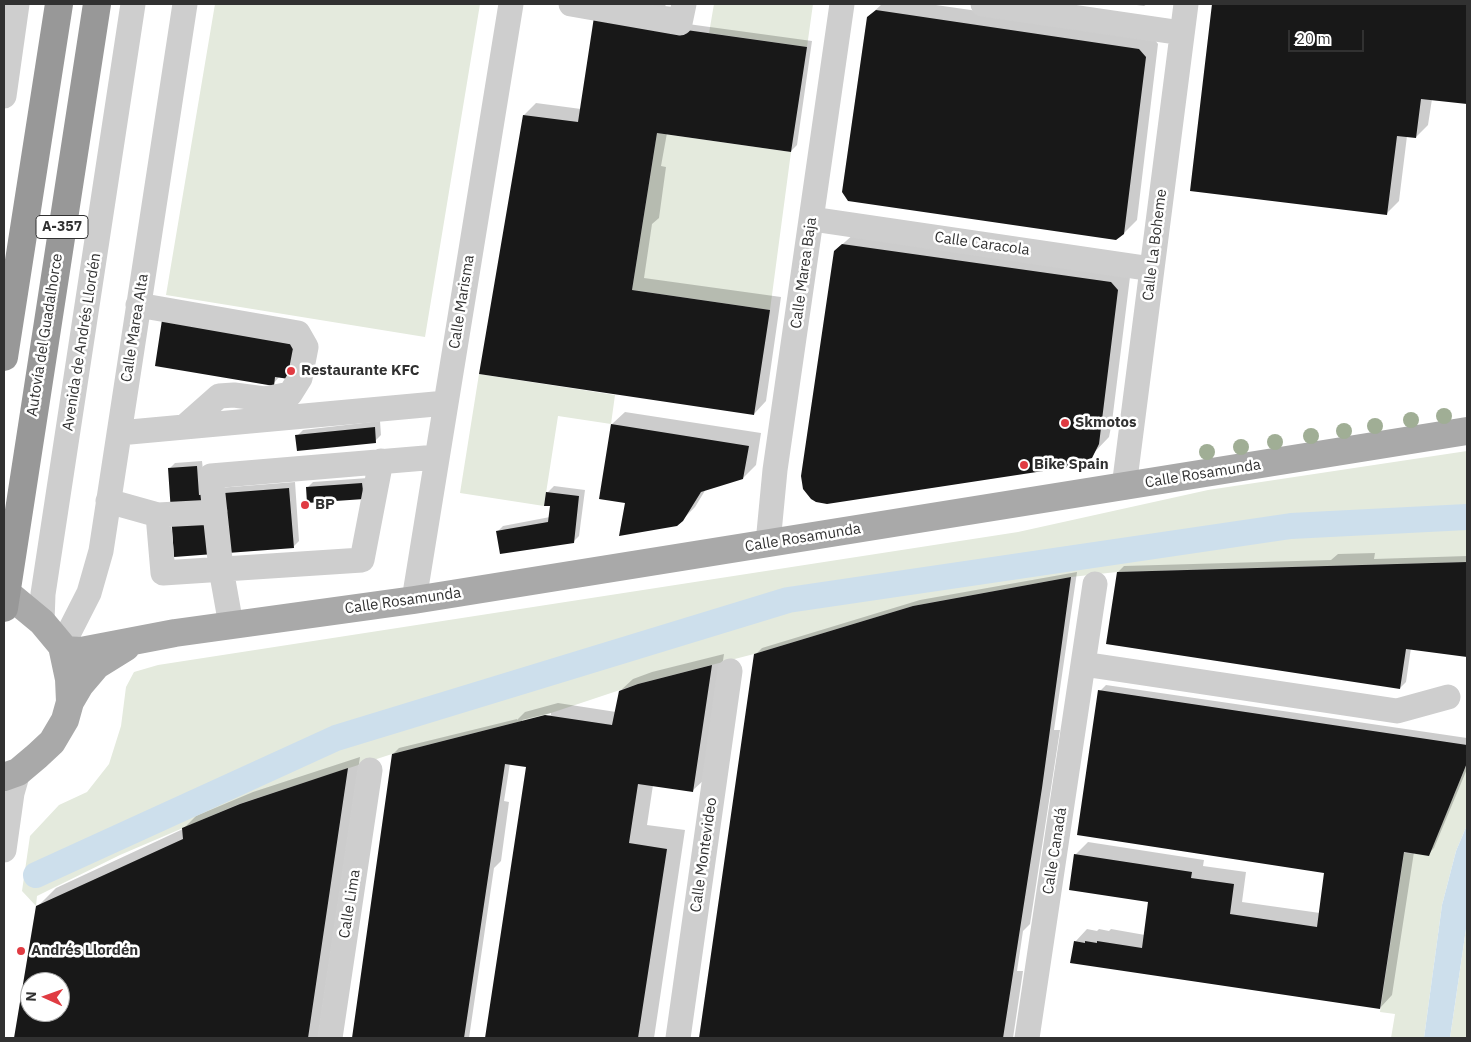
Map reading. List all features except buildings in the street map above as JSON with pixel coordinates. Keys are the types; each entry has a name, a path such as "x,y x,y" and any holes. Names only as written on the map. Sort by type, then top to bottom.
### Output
{"highway":[{"name":"A-357","path":"4,357 59,4"},
{"name":"Autovía del Guadalhorce","path":"4,608 97,4"}],"main road":[{"name":"Calle Rosamunda","path":"63,648 81,651 231,625 414,600 1467,431"},
{"path":"4,594 13,598 42,622 63,648 69,679 70,702 65,720 52,742 37,756 11,774"},
{"name":"Calle Rosamunda","path":"70,702 80,685 97,666 138,640"}],"street":[{"path":"4,96 18,4"},
{"name":"Avenida de Andrés Llordén","path":"42,622 43,594 134,4"},
{"name":"Calle Marea Alta","path":"63,648 89,592 100,551 185,4"},
{"name":"Calle Marisma","path":"414,600 511,4"},
{"path":"571,4 680,23 684,4"},
{"name":"Calle Marea Baja","path":"768,543 775,470 842,4"},
{"path":"983,4 1182,33"},
{"name":"Calle La Boheme","path":"1124,487 1186,4"},
{"name":"Calle Caracola","path":"812,219 1152,269"},
{"path":"138,306 298,333 306,347 300,378 290,394 265,399 234,395 219,396 184,427"},
{"path":"118,433 446,404"},
{"path":"231,625 221,569 211,476 437,457"},
{"path":"158,515 163,574 362,560 381,461"},
{"path":"108,501 158,515 215,512"},
{"name":"Calle Canadá","path":"1027,1038 1096,584"},
{"path":"1083,664 1397,711 1448,697"},
{"name":"Calle Montevideo","path":"678,1038 730,671"},
{"name":"Calle Lima","path":"330,1038 370,770"},
{"path":"4,850 12,793 11,774"}],"shaded area":[{"path":"215,4 480,4 425,337 166,295"},
{"path":"714,4 813,4 807,47 709,33"},
{"path":"657,133 791,152 770,310 632,290"},
{"path":"479,374 615,395 611,424 558,416 544,506 460,493"},
{"path":"1467,451 1467,562 1117,572 1071,577 913,606 754,654 638,684 545,715 392,754 239,804 120,855 37,896 36,906 22,891 30,836 59,805 87,792 109,764 121,726 126,687 134,672 158,665 1018,532 1208,490"},
{"path":"1467,763 1467,825 1456,851 1442,905 1424,1038 1391,1038 1395,1014 1380,1012 1404,853 1429,855"},
{"path":"1467,922 1467,1038 1450,1038"}],"water":[{"path":"1467,825 1467,922 1450,1038 1424,1038 1442,905 1456,851"}],"waterway":[{"path":"36,875 336,738 788,600 1291,526 1467,517"}],"place":[{"name":"Restaurante KFC","path":"291,371"},
{"name":"Skmotos","path":"1065,423"},
{"name":"Bike Spain","path":"1024,465"},
{"name":"BP","path":"305,505"},
{"name":"Andrés Llordén","path":"21,951"}]}
